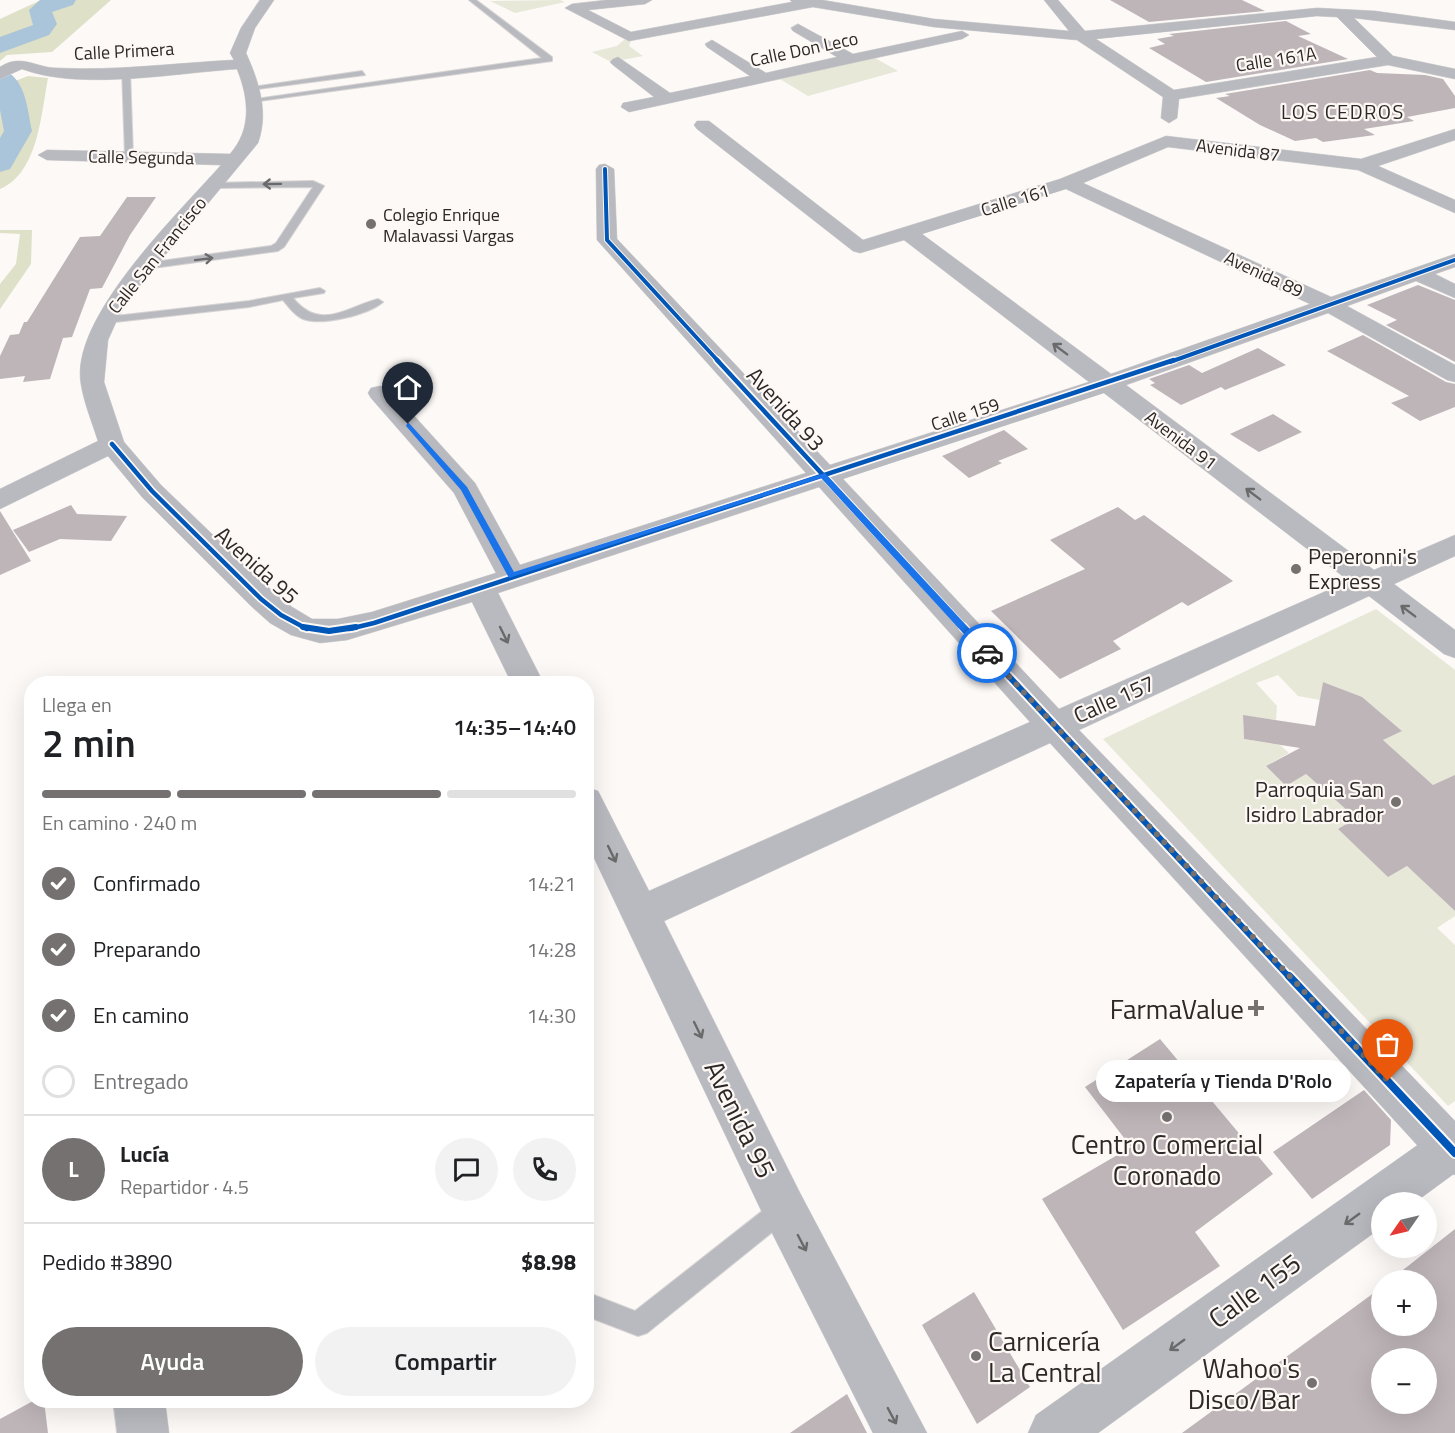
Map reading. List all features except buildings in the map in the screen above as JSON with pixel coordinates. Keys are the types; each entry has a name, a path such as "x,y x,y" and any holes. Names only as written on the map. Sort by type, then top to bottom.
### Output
{"main road":[{"name":"Calle 155","path":"1054,1433 1454,1149"}],"street":[{"name":"Calle San Francisco","path":"112,444 92,382 97,340 118,298 249,143 256,129 252,94 238,53 241,43 267,0"},
{"path":"645,0 572,8 629,37 816,2"},
{"path":"797,0 934,23 1081,36 1246,17 1341,13 1455,26"},
{"path":"1051,0 1081,36 1171,96"},
{"path":"1341,13 1388,60 1455,74"},
{"path":"798,28 851,59"},
{"name":"Calle Don Leco","path":"629,107 987,29"},
{"path":"712,44 764,78"},
{"name":"Calle 161A","path":"1171,96 1388,60"},
{"path":"618,62 667,99"},
{"name":"Calle Primera","path":"5,70 26,63 44,72 52,73 243,64"},
{"name":"Avenida 87","path":"1171,96 1166,141 1362,165 1455,207"},
{"name":"Calle 161","path":"703,125 860,247 1067,183 1166,141"},
{"path":"1362,165 1455,134"},
{"name":"Calle Segunda","path":"47,155 235,160"},
{"name":"Avenida 93","path":"605,169 607,240 1054,726 1454,1149"},
{"name":"Avenida 89","path":"1067,183 1328,304 1455,375"},
{"name":"Avenida 91","path":"908,233 1455,646"},
{"name":"Calle 159","path":"480,586 1107,384 1455,260"},
{"path":"1416,273 1455,292"},
{"path":"380,393 465,489 512,576"},
{"path":"3,494 112,444"},
{"name":"Avenida 95","path":"112,444 136,475 265,602 301,627 317,632 374,623 480,586"},
{"name":"Calle 157","path":"641,913 1455,545"},
{"path":"480,586 524,676"},
{"name":"Avenida 95","path":"594,818 784,1209 901,1433"},
{"path":"140,1408 143,1433"}],"lane":[{"path":"252,94 549,59 472,0"},
{"path":"126,70 129,156"},
{"path":"252,94 377,71"},
{"path":"146,266 273,249 279,245 319,186 214,185"},
{"path":"106,320 249,304 320,291"},
{"path":"285,296 303,315 314,319 328,318 378,302"},
{"path":"594,1307 638,1324 784,1209"}],"green space":[{"path":"41,0 111,0 52,52 7,55 0,61 0,19"},
{"path":"560,0 565,2 515,13 490,1"},
{"path":"625,39 631,40 629,46 643,56 611,62 592,52 617,46"},
{"path":"875,58 898,71 808,96 780,79"},
{"path":"28,76 48,78 40,125 30,157 23,170 13,181 0,189 0,87"},
{"path":"0,230 32,230 31,264 0,309 0,284 16,264 20,234 0,233"},
{"path":"1376,609 1455,670 1455,785 1433,785 1383,740 1401,730 1375,708 1358,715 1345,708 1351,693 1323,682 1320,700 1298,696 1278,675 1256,683 1277,706 1276,720 1243,716 1244,739 1280,745 1289,753 1266,766 1286,786 1306,774 1356,818 1338,829 1388,876 1407,866 1455,911 1455,916 1437,928 1455,945 1455,1101 1448,1106 1103,739"}],"waterway":[{"path":"0,46 41,30 45,24 40,10 49,4 65,0"},
{"path":"0,77 9,87 18,131 0,163"}],"cycle path":[{"path":"605,169 607,240 1054,726 1455,1153"},
{"path":"112,444 166,505 271,607 302,627 311,630 338,631 374,623 1107,384 1455,260"}],"way so far":[{"path":"987,653 1388,1081"}],"place":[{"name":"Colegio Enrique Malavassi Vargas","path":"371,224"},
{"name":"Peperonni's Express","path":"1296,569"},
{"name":"Parroquia San Isidro Labrador","path":"1396,802"},
{"name":"FarmaValue","path":"1256,1008"},
{"name":"Zapatería y Tienda D'Rolo","path":"1388,1081"},
{"name":"Centro Comercial Coronado","path":"1167,1117"},
{"name":"Carnicería La Central","path":"976,1356"},
{"name":"Wahoo's Disco/Bar","path":"1312,1383"}],"district":[{"name":"LOS CEDROS","path":"1343,111"}],"route":[{"path":"408,424 465,489 512,576 822,475 987,653"}]}
